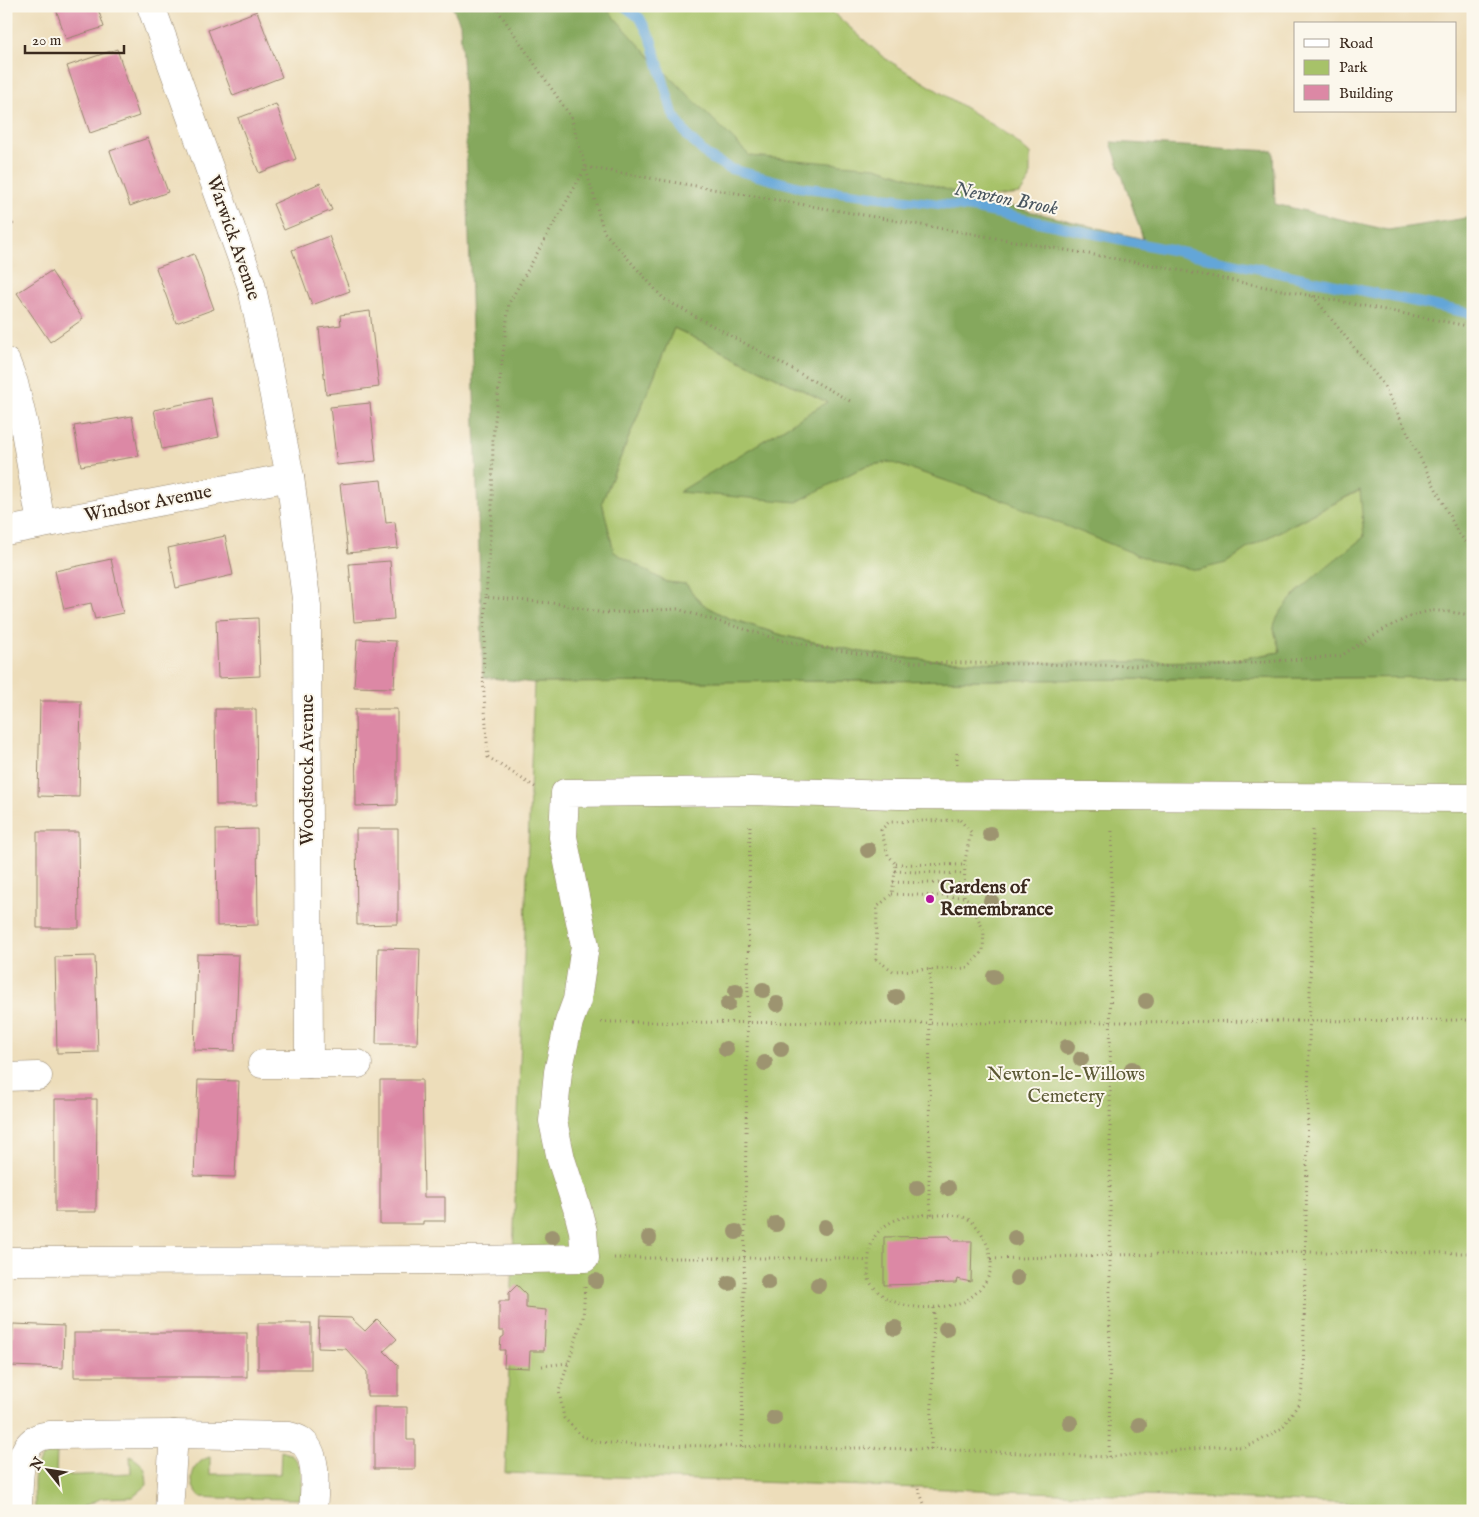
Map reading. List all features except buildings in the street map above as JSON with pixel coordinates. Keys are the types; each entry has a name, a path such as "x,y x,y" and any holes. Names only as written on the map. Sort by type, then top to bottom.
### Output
{"street":[{"name":"Warwick Avenue","path":"151,6 251,284 290,477"},
{"path":"6,362 14,382 24,425 41,524"},
{"name":"Windsor Avenue","path":"6,531 290,477"},
{"name":"Woodstock Avenue","path":"290,477 307,606 309,1064"},
{"path":"6,1261 585,1258 583,1230 561,1159 553,1121 558,1072 577,1000 585,946 563,837 565,793 750,792 898,795 1473,798"},
{"path":"262,1064 358,1064"},
{"path":"6,1077 38,1076"},
{"path":"169,1511 174,1434"},
{"path":"18,1502 21,1462 27,1446 37,1438 49,1435 174,1434 290,1436 301,1441 310,1450 314,1468 313,1511"}],"path":[{"path":"495,6 571,117 604,232 664,299 850,401"},
{"path":"586,167 1142,264 1473,327"},
{"path":"565,793 541,790 488,756 483,677 492,508 493,437 509,303 586,167"},
{"path":"1313,296 1383,384 1457,531 1473,550"},
{"path":"486,597 561,604 603,613 677,609 784,641 910,662 1043,665 1201,667 1341,656 1381,631 1431,611 1473,615"},
{"path":"742,1447 750,792"},
{"path":"1109,1457 1109,1021 1112,796"},
{"path":"868,1261 844,1258 585,1258 586,1280 583,1318 559,1391 564,1418 582,1436 597,1442 638,1445 931,1449 1109,1457 1223,1446 1242,1447 1258,1442 1282,1428 1299,1403 1303,1384 1314,796"},
{"path":"892,894 964,897 969,900 984,931 983,951 968,968 892,971 876,958 877,907 892,894 896,864 888,854 881,830 888,822 960,820 971,832 964,874 964,897"},
{"path":"896,864 965,865"},
{"path":"895,871 964,874"},
{"path":"894,882 964,884"},
{"path":"930,969 930,1195 932,1216"},
{"path":"570,1022 930,1023 1473,1020"},
{"path":"947,1215 966,1218 981,1232 990,1251 992,1268 980,1289 965,1302 943,1307 908,1306 886,1298 870,1282 868,1261 873,1238 881,1229 898,1219 932,1216 947,1215"},
{"path":"991,1259 1110,1254 1473,1253"},
{"path":"931,1449 934,1307"},
{"path":"542,1366 568,1364"},
{"path":"918,1488 927,1511"}],"green space":[{"path":"452,6 604,6 654,61 750,156 876,167 964,195 1143,239 1111,142 1273,151 1275,204 1388,230 1473,217 1473,677 534,683 483,677 465,109 460,23","holes":["674,328 827,402 679,492 797,502 865,466 890,462 989,495 1150,560 1197,570 1226,563 1249,547 1360,490 1364,537 1311,580 1285,606 1277,619 1274,629 1280,652 1227,661 1001,663 914,659 862,652 785,636 728,618 707,607 697,599 686,584 666,582 614,552 602,502"]},
{"path":"550,6 826,6 883,57 1006,133 1030,154 1030,179 1020,194 883,210 749,185"},
{"path":"674,328 827,402 680,492 839,479 865,466 890,462 989,495 1226,563 1249,547 1361,490 1364,537 1296,593 1274,628 1280,652 1227,661 1001,663 914,659 862,652 785,636 728,618 707,607 697,599 686,584 666,582 614,553 602,502"},
{"name":"Newton-le-Willows Cemetery","path":"1473,677 1473,1508 505,1473 534,683"},
{"path":"57,1451 56,1476 131,1473 130,1456 144,1468 147,1485 133,1497 102,1498 74,1511 35,1511 34,1483 37,1466 47,1454"},
{"path":"281,1451 295,1458 299,1464 302,1476 302,1499 200,1497 194,1487 192,1481 193,1471 198,1464 210,1457 210,1474 280,1474"}],"waterway":[{"name":"Newton Brook","path":"624,6 640,18 651,39 673,114 688,137 709,157 731,169 799,187 972,208 1473,314"}],"place":[{"name":"Gardens of Remembrance","path":"930,899"}]}
